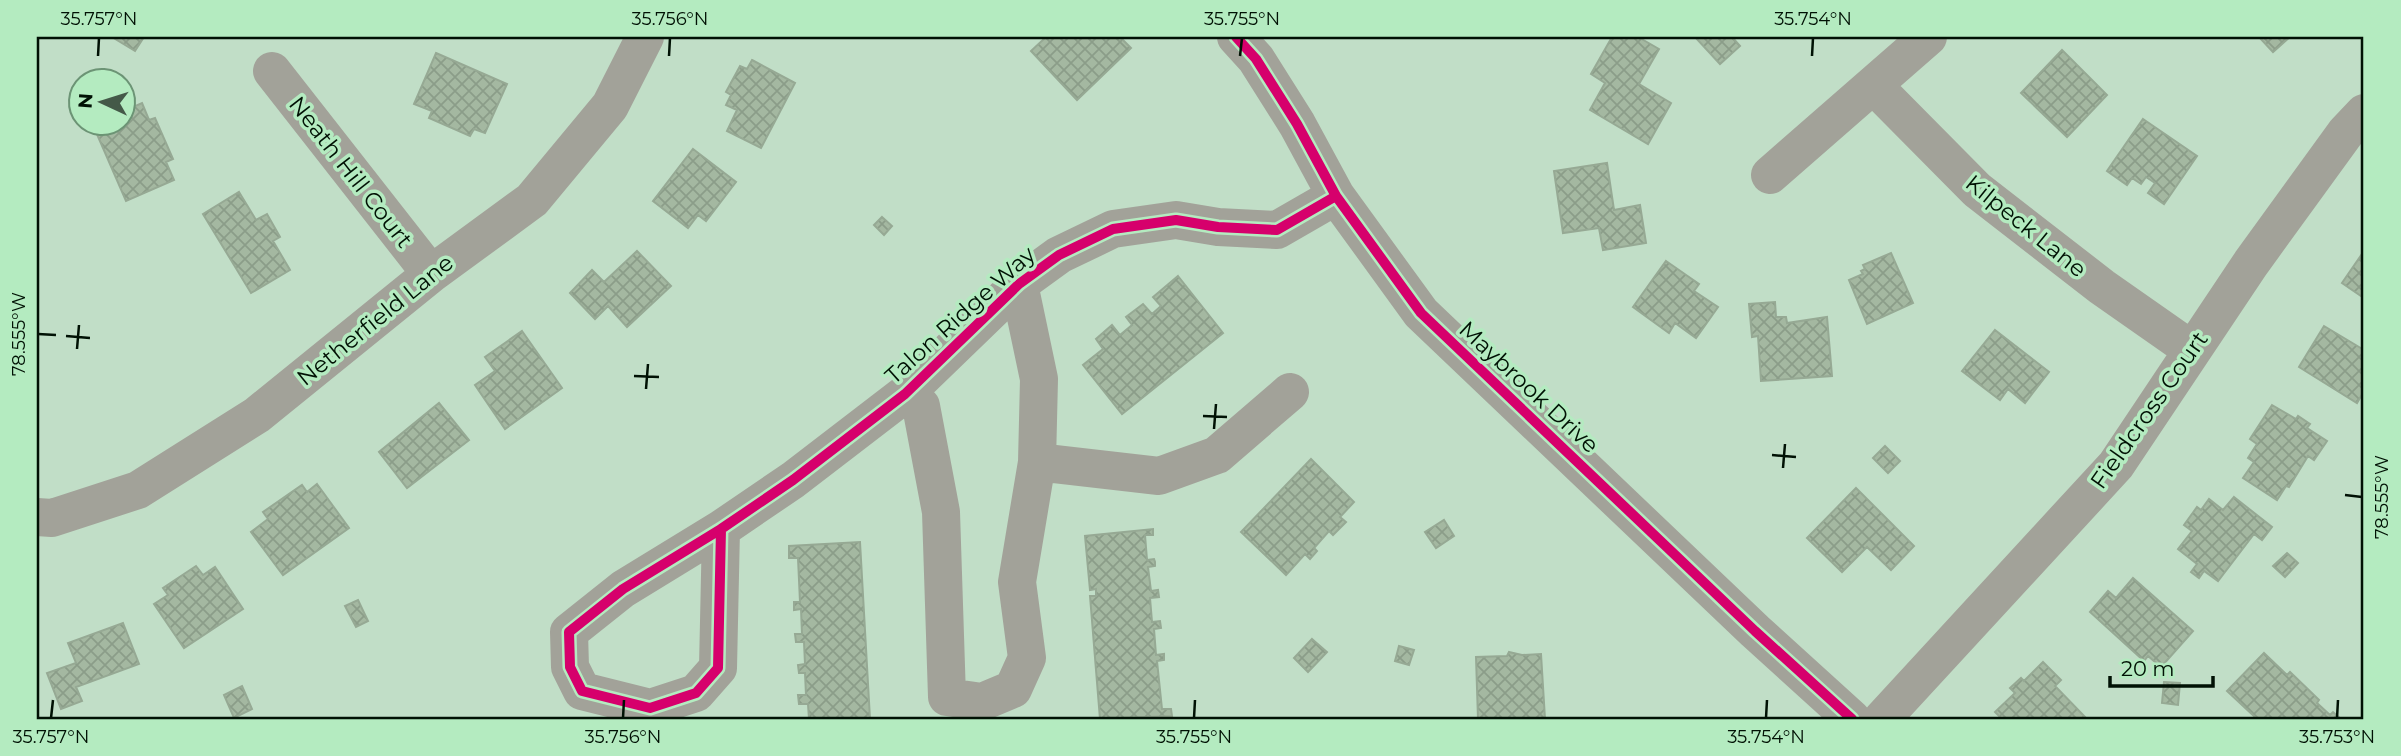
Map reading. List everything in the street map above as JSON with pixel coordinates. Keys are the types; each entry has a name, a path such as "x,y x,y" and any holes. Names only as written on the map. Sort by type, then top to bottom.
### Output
{"street":[{"name":"Netherfield Lane","path":"37,517 52,518 138,490 257,415 431,274 532,200 610,106 645,37"},
{"name":"Maybrook Drive","path":"1236,37 1256,59 1297,124 1336,196 1421,313 1755,631 1852,719"},
{"path":"1770,175 1928,37"},
{"name":"Neath Hill Court","path":"271,71 431,274"},
{"name":"Kilpeck Lane","path":"1874,86 1977,190 2102,288 2192,350"},
{"name":"Fieldcross Court","path":"1882,719 2116,465 2251,263 2346,132 2364,113"},
{"name":"Talon Ridge Way","path":"720,529 718,668 696,693 650,709 582,691 570,667 569,632 623,589 793,480 905,394 1019,284 1059,254 1113,229 1176,220 1218,228 1277,230 1336,196"},
{"path":"905,394 920,406 941,512 947,697 982,702 1013,689 1027,659 1017,582 1037,462 1039,379 1019,284"},
{"path":"1037,462 1159,476 1217,455 1290,392"}],"building":[{"path":"112,37 144,37 135,51"},
{"path":"1046,37 1120,37 1131,48 1077,100 1031,51"},
{"path":"1612,37 1638,37 1659,49 1639,84 1671,103 1648,144 1590,110 1605,83 1591,74"},
{"path":"1695,37 1732,37 1740,46 1720,64"},
{"path":"2259,37 2290,37 2273,52"},
{"path":"2062,50 2107,95 2067,137 2021,93"},
{"path":"436,53 507,84 485,133 474,129 470,136 429,118 432,111 414,104"},
{"path":"752,60 795,83 761,148 727,131 737,110 726,105 731,95 726,92 740,66 747,69"},
{"path":"142,103 149,120 155,118 173,159 166,162 174,180 126,201 98,136 136,136 136,106"},
{"path":"2143,119 2197,156 2164,204 2148,193 2155,183 2146,177 2141,184 2132,178 2127,185 2107,171"},
{"path":"693,149 736,182 706,221 698,215 688,228 653,201"},
{"path":"1607,163 1614,210 1640,205 1646,243 1603,250 1599,228 1563,233 1554,171"},
{"path":"239,192 256,220 267,214 280,237 273,241 290,270 251,293 203,214"},
{"path":"882,217 892,226 884,235 874,225"},
{"path":"637,251 671,286 627,327 608,306 595,319 570,293 592,270 604,282"},
{"path":"2364,251 2364,298 2342,283"},
{"path":"1891,253 1913,303 1867,324 1849,280 1863,274 1863,265"},
{"path":"1666,261 1699,284 1694,291 1718,307 1696,338 1675,323 1669,333 1633,307"},
{"path":"1178,276 1223,333 1122,414 1083,365 1103,349 1096,339 1112,325 1120,335 1132,325 1126,317 1143,304 1152,314 1161,306 1153,297"},
{"path":"1775,302 1776,317 1786,317 1787,323 1827,317 1832,376 1761,381 1758,336 1752,337 1749,304"},
{"path":"2324,326 2364,350 2364,391 2357,403 2299,367"},
{"path":"1995,330 2049,372 2025,403 2008,389 2000,400 1962,371"},
{"path":"522,331 562,388 505,429 475,385 495,371 485,357"},
{"path":"439,403 469,440 407,488 379,452"},
{"path":"2272,405 2296,419 2298,416 2310,424 2307,428 2327,441 2314,460 2308,456 2289,487 2286,486 2277,500 2243,478 2254,462 2248,458 2257,444 2250,439"},
{"path":"1885,446 1900,461 1888,473 1873,458"},
{"path":"1311,459 1354,502 1340,517 1346,522 1333,535 1329,531 1314,548 1317,551 1310,559 1305,554 1286,575 1241,532"},
{"path":"317,484 349,528 283,575 251,532 268,519 263,512 302,485 307,492"},
{"path":"1856,488 1914,546 1891,570 1867,547 1842,572 1807,538"},
{"path":"2234,497 2272,527 2262,540 2254,534 2218,581 2204,571 2199,578 2191,572 2197,564 2178,549 2192,531 2184,525 2197,507 2201,510 2209,499 2223,510"},
{"path":"1444,520 1454,536 1436,548 1425,532"},
{"path":"1153,529 1153,535 1145,535 1147,560 1154,559 1155,562 1155,566 1148,567 1151,591 1158,590 1159,597 1150,598 1152,622 1160,621 1161,628 1154,629 1156,655 1164,654 1164,660 1157,661 1162,709 1171,709 1172,716 1100,719 1090,596 1096,596 1096,589 1090,590 1085,536"},
{"path":"860,542 870,719 809,719 808,704 799,704 798,695 806,695 805,673 799,673 798,665 805,664 804,642 796,642 795,634 802,634 801,609 794,610 794,602 800,602 798,558 789,558 789,546"},
{"path":"2287,553 2298,563 2285,577 2273,566"},
{"path":"196,566 203,575 215,567 243,609 184,648 154,604 168,595 163,588"},
{"path":"2133,578 2193,631 2161,667 2148,656 2144,661 2090,612 2108,591 2116,598"},
{"path":"358,600 368,621 356,627 345,606"},
{"path":"123,623 139,664 76,687 82,701 61,709 47,673 76,663 68,643"},
{"path":"1312,639 1327,652 1308,672 1294,658"},
{"path":"1399,646 1414,650 1409,665 1395,661"},
{"path":"1509,652 1522,655 1541,654 1545,719 1478,719 1476,657 1507,656"},
{"path":"2264,653 2287,675 2290,672 2319,700 2317,703 2330,715 2333,712 2341,719 2257,719 2227,691"},
{"path":"2043,662 2061,680 2055,686 2087,719 2002,719 1995,712 2015,693 2010,688 2021,678 2024,681"},
{"path":"2164,682 2180,683 2178,705 2162,703"},
{"path":"242,686 252,709 234,718 224,695"}],"cycle path":[{"path":"1236,37 1256,59 1297,124 1336,196 1421,313 1755,631 1852,719"},
{"path":"721,529 718,668 696,693 650,708 582,691 570,667 569,632 623,589 721,529 793,480 905,394 1019,284 1059,255 1113,229 1176,220 1218,227 1277,230 1336,196"}]}
